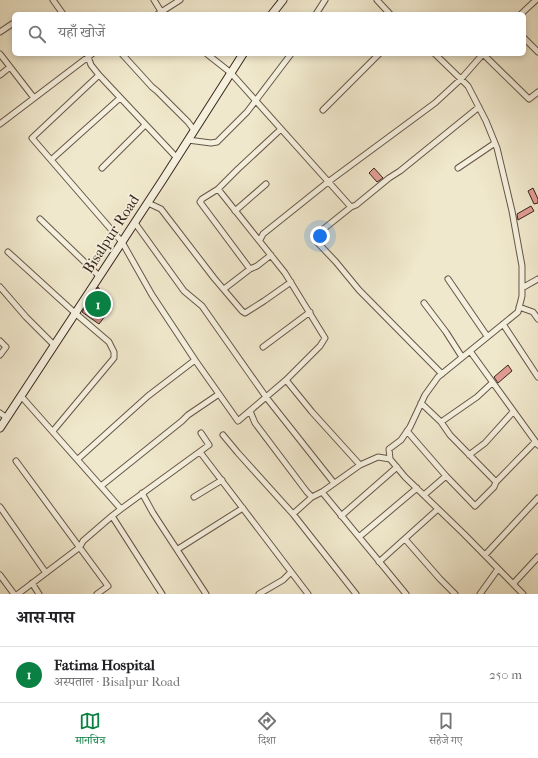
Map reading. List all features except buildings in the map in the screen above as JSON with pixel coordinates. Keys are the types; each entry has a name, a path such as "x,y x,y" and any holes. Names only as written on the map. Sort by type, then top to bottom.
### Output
{"main road":[{"path":"274,12 283,0"},
{"name":"Bisalpur Road","path":"0,428 148,203 242,56"}],"street":[{"path":"53,0 62,12"},
{"path":"154,0 160,12"},
{"path":"162,12 180,0"},
{"path":"317,12 325,0"},
{"path":"377,0 388,12"},
{"path":"524,12 536,0"},
{"path":"0,32 12,24"},
{"path":"526,40 538,52"},
{"path":"0,54 34,98"},
{"path":"0,124 88,56"},
{"path":"89,56 91,65 99,75 177,158"},
{"path":"124,56 152,88 157,91 194,130"},
{"path":"210,56 231,73 351,207"},
{"path":"188,140 211,143 217,142 247,112 289,56"},
{"path":"323,110 377,56"},
{"path":"437,56 468,86 495,143 512,211 522,266 522,296 518,312 442,374 424,395 407,431 401,440 389,449 390,459 523,594"},
{"path":"260,240 263,234 328,182 435,103 461,79 481,56"},
{"path":"485,56 529,100 538,92"},
{"path":"0,75 10,67"},
{"path":"99,75 32,138 122,242 152,295 238,421 286,380 320,346 325,338 291,282 260,240 218,189"},
{"path":"50,160 120,98"},
{"path":"442,374 359,290 317,242 320,231 351,207 356,205 479,107"},
{"path":"102,168 145,125"},
{"path":"250,269 200,202 202,199 218,189 281,129"},
{"path":"458,168 495,143"},
{"path":"235,211 266,184"},
{"path":"148,203 161,209 238,309 245,313 264,302 291,282"},
{"path":"40,219 99,276"},
{"path":"135,223 184,291 202,306 266,397 334,483"},
{"path":"8,252 109,342 114,352 114,358 53,432"},
{"path":"224,289 271,255"},
{"path":"448,279 488,336"},
{"path":"522,288 538,279"},
{"path":"0,288 54,345"},
{"path":"424,302 462,357"},
{"path":"520,307 533,312 538,319"},
{"path":"263,346 310,312"},
{"path":"502,324 538,377"},
{"path":"0,341 6,347 0,355"},
{"path":"407,431 446,476 475,506 494,487 496,482 537,444 470,351"},
{"path":"78,460 148,396 195,360"},
{"path":"286,380 312,412 360,465"},
{"path":"441,422 477,397 492,383"},
{"path":"101,486 188,415 219,394"},
{"path":"21,396 121,509"},
{"path":"421,403 441,422 450,435 496,482"},
{"path":"250,411 255,423 312,497"},
{"path":"469,455 485,443 514,412"},
{"path":"0,413 7,418"},
{"path":"18,594 80,547 83,541 112,516 209,445 201,433"},
{"path":"223,435 294,514 356,594"},
{"path":"200,452 308,594"},
{"path":"294,514 312,497 322,492 360,465 378,457 390,459"},
{"path":"16,461 108,586 97,594"},
{"path":"342,516 397,467"},
{"path":"424,495 446,476"},
{"path":"194,496 222,480"},
{"path":"359,537 417,488"},
{"path":"322,492 406,594"},
{"path":"142,493 153,513 178,549 206,594"},
{"path":"485,555 538,498"},
{"path":"0,507 46,573"},
{"path":"178,549 243,508"},
{"path":"380,562 438,509"},
{"path":"112,516 162,594"},
{"path":"405,540 455,594"},
{"path":"513,584 538,557"},
{"path":"480,594 498,569"},
{"path":"259,594 283,580 291,572"},
{"path":"0,575 14,594"},
{"path":"32,583 39,594"}],"place":[{"name":"Fatima Hospital","path":"98,304"}]}
